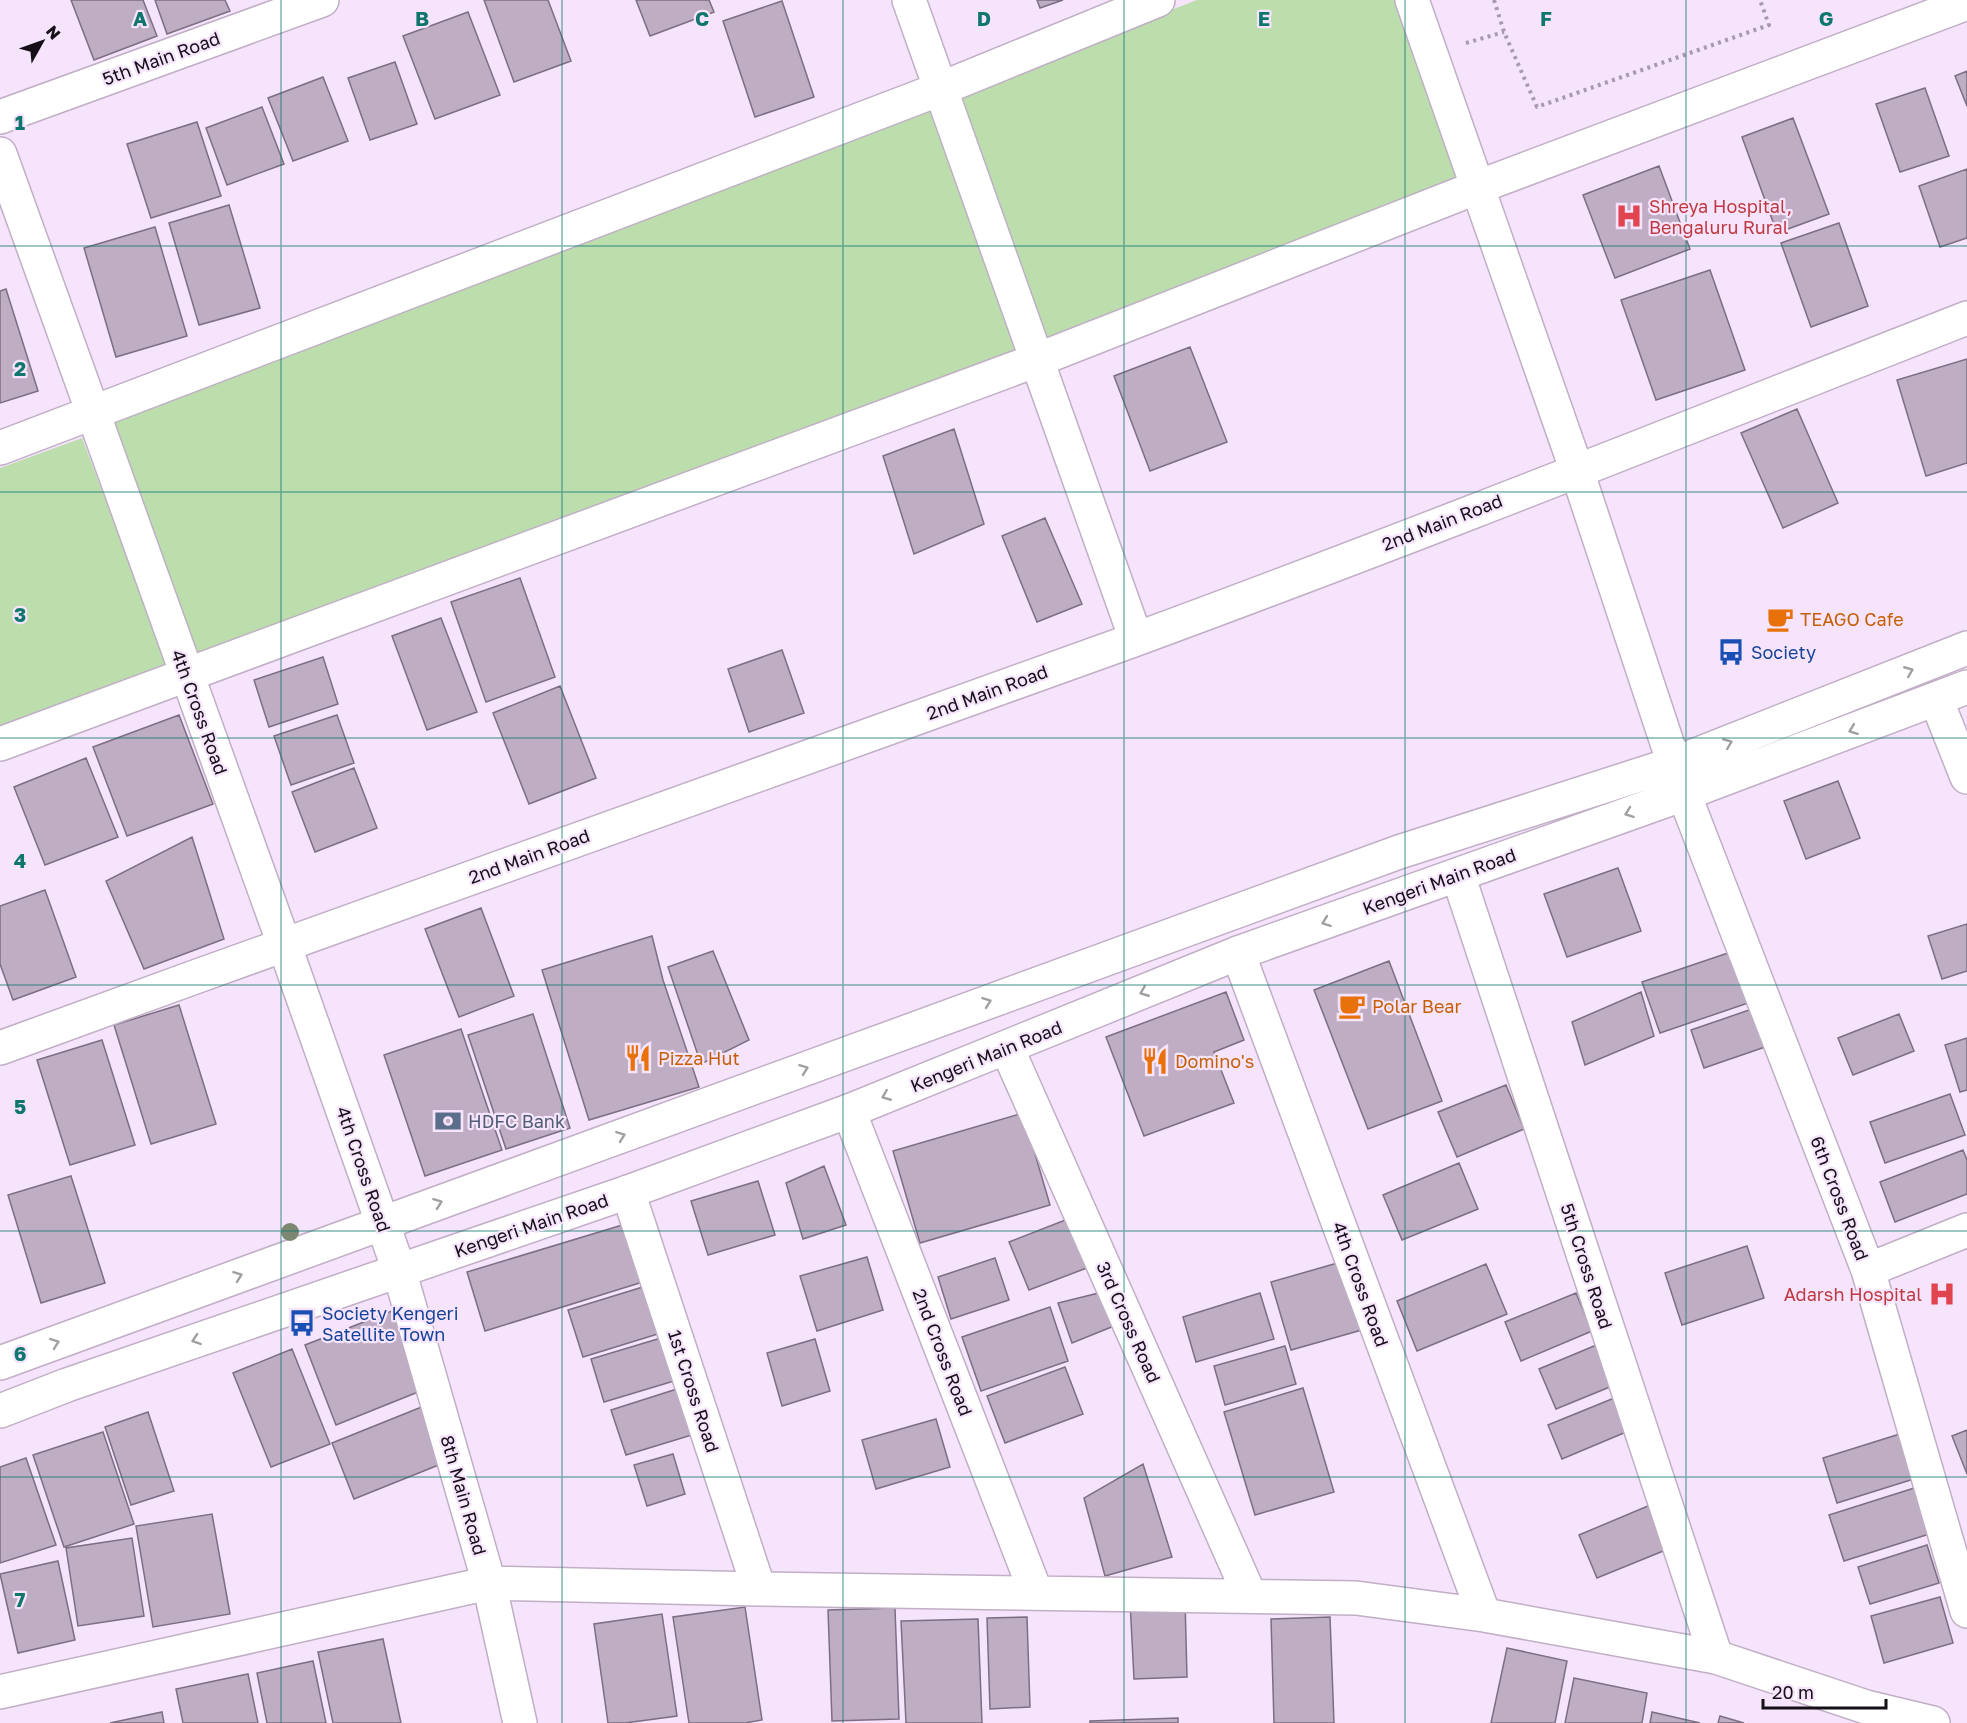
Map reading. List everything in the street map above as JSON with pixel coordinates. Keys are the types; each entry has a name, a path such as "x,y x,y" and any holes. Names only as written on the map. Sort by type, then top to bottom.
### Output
{"street":[{"name":"5th Main Road","path":"0,117 322,0"},
{"path":"909,0 1136,639"},
{"path":"0,448 940,89 1158,0"},
{"name":"6th Cross Road","path":"1412,0 1577,471 1678,779 1868,1270 1967,1611"},
{"path":"0,744 1037,360 1478,187 1967,3"},
{"name":"4th Cross Road","path":"0,154 399,1270"},
{"name":"2nd Main Road","path":"0,1048 1136,639 1577,471 1967,318"},
{"name":"Kengeri Main Road","path":"0,1411 67,1384 628,1192 849,1111 1238,954 1458,874 1678,779 1967,648"},
{"name":"Kengeri Main Road","path":"0,1363 1399,852 1678,779 1936,699 1967,687"},
{"path":"1936,699 1967,777"},
{"name":"5th Cross Road","path":"1458,874 1716,1657"},
{"name":"4th Cross Road","path":"1238,954 1484,1615"},
{"name":"3rd Cross Road","path":"1007,1048 1250,1596"},
{"name":"2nd Cross Road","path":"849,1111 1036,1593"},
{"name":"1st Cross Road","path":"628,1192 759,1589"},
{"path":"1868,1270 1967,1230"},
{"name":"8th Main Road","path":"399,1270 489,1583 520,1723"},
{"path":"0,1692 489,1583 1356,1598 1484,1615 1716,1657 1866,1707 1933,1723"}],"path":[{"path":"1494,0 1504,32 1537,107 1769,25 1760,0"}],"green space":[{"path":"1197,0 1395,0 1464,179 1048,339 953,94"},
{"path":"931,111 1023,353 193,661 101,419"},
{"path":"82,438 168,665 0,728 0,468"}],"building":[{"path":"71,0 143,0 157,36 94,60"},
{"path":"155,0 225,0 230,11 167,34"},
{"path":"484,0 548,0 571,61 514,82"},
{"path":"636,0 709,0 714,12 650,36"},
{"path":"1037,0 1063,0 1040,8"},
{"path":"782,1 814,97 755,117 723,21"},
{"path":"468,12 500,95 435,119 403,36"},
{"path":"395,62 417,124 370,140 348,78"},
{"path":"1967,71 1967,106 1955,76"},
{"path":"323,77 348,141 293,161 268,98"},
{"path":"1925,88 1949,156 1900,172 1876,104"},
{"path":"262,107 284,164 227,185 206,128"},
{"path":"1793,118 1829,214 1777,233 1742,137"},
{"path":"197,122 221,196 151,218 127,144"},
{"path":"1659,166 1690,249 1615,278 1583,195"},
{"path":"1967,169 1967,238 1940,247 1919,186"},
{"path":"229,205 260,308 199,325 169,223"},
{"path":"1839,223 1868,306 1811,327 1781,243"},
{"path":"155,227 187,336 116,357 84,248"},
{"path":"1710,270 1745,370 1656,400 1621,300"},
{"path":"6,289 38,391 0,403 0,291"},
{"path":"1190,347 1227,442 1150,471 1114,376"},
{"path":"1967,359 1967,463 1926,476 1897,380"},
{"path":"1797,409 1838,503 1783,528 1741,433"},
{"path":"954,429 984,524 914,554 883,456"},
{"path":"1045,518 1082,604 1037,622 1002,536"},
{"path":"520,578 555,677 486,702 451,602"},
{"path":"441,618 477,712 427,730 392,636"},
{"path":"782,650 804,713 749,732 728,669"},
{"path":"323,657 338,704 269,727 254,680"},
{"path":"560,686 596,778 529,804 493,713"},
{"path":"179,715 213,804 127,836 93,747"},
{"path":"337,715 354,763 291,785 274,736"},
{"path":"86,758 118,837 45,865 14,787"},
{"path":"354,768 377,828 315,852 292,792"},
{"path":"1838,781 1860,838 1806,859 1784,801"},
{"path":"192,837 224,939 144,969 106,881"},
{"path":"1618,868 1641,931 1567,957 1544,894"},
{"path":"45,890 76,977 13,1000 0,964 0,906"},
{"path":"481,908 514,996 459,1017 425,929"},
{"path":"1967,924 1967,971 1942,979 1928,936"},
{"path":"652,936 663,980 699,1087 589,1120 542,970"},
{"path":"713,951 749,1040 701,1064 668,967"},
{"path":"1731,952 1748,1003 1660,1033 1642,982"},
{"path":"1389,961 1442,1101 1368,1129 1314,990"},
{"path":"1226,992 1244,1040 1214,1052 1234,1103 1144,1136 1106,1037"},
{"path":"1641,992 1654,1036 1585,1065 1572,1022"},
{"path":"179,1005 216,1124 151,1144 114,1025"},
{"path":"1755,1008 1768,1046 1704,1068 1691,1030"},
{"path":"533,1014 570,1128 506,1149 468,1035"},
{"path":"1899,1014 1914,1051 1853,1075 1838,1038"},
{"path":"461,1029 502,1150 425,1176 384,1055"},
{"path":"1967,1038 1967,1090 1960,1092 1945,1045"},
{"path":"102,1040 135,1145 70,1165 37,1060"},
{"path":"1506,1085 1524,1129 1457,1157 1438,1112"},
{"path":"1950,1094 1965,1135 1885,1163 1870,1122"},
{"path":"1023,1113 1050,1205 920,1243 893,1151"},
{"path":"1963,1150 1967,1160 1967,1194 1895,1222 1880,1182"},
{"path":"1459,1163 1478,1209 1402,1240 1383,1195"},
{"path":"824,1166 846,1225 803,1239 786,1183"},
{"path":"71,1176 105,1283 41,1303 8,1195"},
{"path":"758,1181 775,1235 708,1255 691,1201"},
{"path":"1073,1217 1092,1266 1029,1290 1009,1242"},
{"path":"629,1223 646,1281 485,1331 467,1272"},
{"path":"1747,1246 1764,1298 1682,1325 1665,1273"},
{"path":"867,1257 883,1310 817,1331 800,1276"},
{"path":"995,1258 1009,1300 951,1319 938,1277"},
{"path":"1341,1262 1362,1330 1291,1350 1271,1282"},
{"path":"1486,1264 1507,1314 1417,1351 1397,1301"},
{"path":"646,1286 661,1333 583,1357 568,1310"},
{"path":"1103,1292 1114,1326 1072,1343 1058,1303"},
{"path":"1260,1293 1274,1339 1196,1362 1183,1317"},
{"path":"1576,1293 1592,1331 1521,1361 1505,1322"},
{"path":"1050,1307 1068,1361 981,1391 962,1337"},
{"path":"397,1309 428,1388 336,1425 305,1345"},
{"path":"661,1338 674,1381 604,1402 591,1359"},
{"path":"815,1339 830,1391 782,1406 767,1353"},
{"path":"1606,1341 1622,1382 1556,1409 1539,1369"},
{"path":"1285,1346 1296,1384 1225,1405 1214,1366"},
{"path":"292,1349 330,1444 271,1467 233,1373"},
{"path":"1065,1367 1083,1414 1005,1443 987,1396"},
{"path":"680,1388 695,1434 626,1455 611,1410"},
{"path":"1303,1388 1334,1492 1255,1515 1224,1412"},
{"path":"1624,1394 1638,1427 1562,1459 1548,1425"},
{"path":"429,1404 451,1460 354,1499 332,1443"},
{"path":"148,1412 174,1491 131,1505 105,1427"},
{"path":"936,1419 950,1467 876,1489 862,1440"},
{"path":"1967,1430 1967,1474 1952,1436"},
{"path":"103,1432 134,1524 64,1547 33,1455"},
{"path":"1903,1433 1917,1478 1837,1503 1823,1458"},
{"path":"673,1454 685,1494 647,1506 634,1465"},
{"path":"26,1458 56,1545 0,1563 0,1467"},
{"path":"1143,1464 1172,1557 1105,1576 1084,1498"},
{"path":"1927,1484 1942,1530 1844,1561 1829,1515"},
{"path":"1655,1503 1673,1547 1597,1578 1579,1535"},
{"path":"212,1514 230,1614 153,1627 136,1526"},
{"path":"132,1538 144,1616 78,1626 66,1548"},
{"path":"1927,1545 1939,1583 1870,1604 1858,1567"},
{"path":"58,1561 75,1640 18,1653 0,1574"},
{"path":"1940,1597 1953,1643 1884,1663 1871,1616"},
{"path":"1185,1600 1187,1677 1134,1679 1130,1602"},
{"path":"745,1607 762,1720 745,1723 689,1723 673,1617"},
{"path":"895,1608 899,1719 832,1721 828,1610"},
{"path":"662,1614 677,1716 608,1723 594,1624"},
{"path":"1027,1617 1030,1707 990,1709 987,1618"},
{"path":"1330,1617 1334,1723 1274,1723 1271,1619"},
{"path":"978,1619 982,1723 906,1723 901,1621"},
{"path":"383,1639 401,1723 333,1723 318,1652"},
{"path":"1507,1648 1567,1661 1555,1723 1491,1723"},
{"path":"313,1661 326,1723 267,1723 257,1673"},
{"path":"248,1674 258,1723 183,1723 176,1689"},
{"path":"1574,1678 1647,1693 1642,1723 1565,1723"},
{"path":"162,1712 164,1723 110,1723"},
{"path":"1652,1712 1700,1723 1650,1723"},
{"path":"1720,1716 1744,1723 1718,1723"},
{"path":"1178,1718 1178,1723 1090,1723 1090,1721"}],"place":[{"name":"Shreya Hospital, Bengaluru Rural","path":"1629,216"},
{"name":"TEAGO Cafe","path":"1780,619"},
{"name":"Society","path":"1731,652"},
{"name":"Polar Bear","path":"1352,1006"},
{"name":"Pizza Hut","path":"638,1058"},
{"name":"Domino's","path":"1155,1061"},
{"name":"HDFC Bank","path":"448,1121"},
{"name":"Adarsh Hospital","path":"1942,1294"},
{"name":"Society Kengeri Satellite Town","path":"302,1323"}]}
